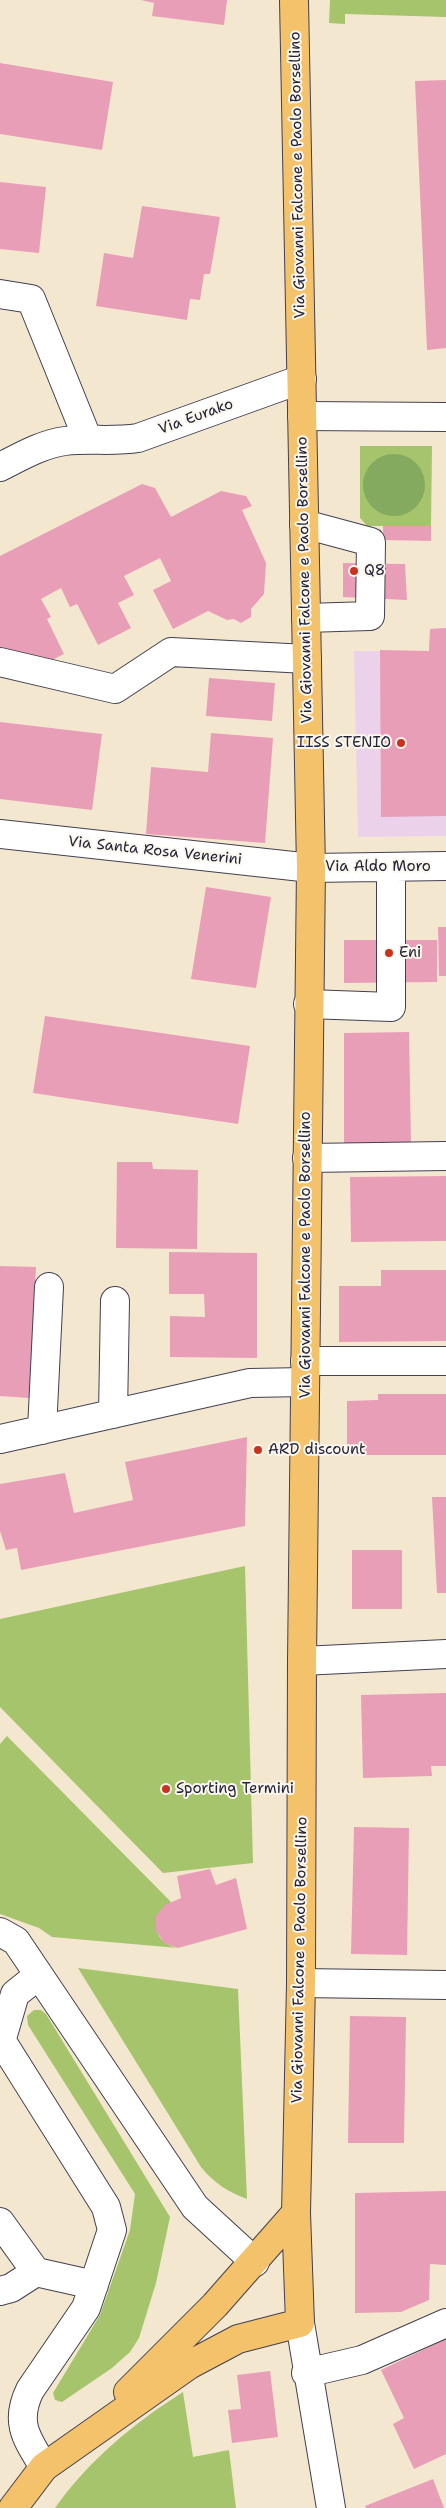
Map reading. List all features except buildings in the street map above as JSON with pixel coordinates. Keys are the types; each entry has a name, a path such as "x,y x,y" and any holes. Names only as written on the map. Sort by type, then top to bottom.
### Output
{"main road":[{"name":"Via Giovanni Falcone e Paolo Borsellino","path":"294,0 311,868 302,1661 301,1983 296,2213 300,2323"},
{"path":"80,2440 255,2262 296,2213"},
{"path":"13,2508 44,2467 189,2365 238,2339 300,2323"}],"street":[{"path":"0,294 31,299 88,440"},
{"name":"Via Eurako","path":"0,467 47,446 64,441 118,442 138,438 302,379"},
{"path":"302,416 446,417"},
{"path":"304,524 371,542 370,616 306,618"},
{"path":"0,662 115,689 171,652 306,659"},
{"name":"Via Santa Rosa Venerini","path":"0,834 311,868"},
{"name":"Via Aldo Moro","path":"311,868 446,866"},
{"path":"308,1004 391,1007 391,867"},
{"path":"307,1158 446,1156"},
{"path":"42,1430 49,1287"},
{"path":"112,1414 114,1301"},
{"path":"0,1439 305,1371 446,1361"},
{"path":"302,1661 446,1654"},
{"path":"0,1932 16,1941 195,2207 255,2262"},
{"path":"40,1975 15,1994 1,2042 106,2206 112,2230 86,2308 30,2390 24,2404 22,2421 26,2438 44,2467"},
{"path":"301,1983 446,1985"},
{"path":"0,2222 36,2272 94,2286"},
{"path":"0,2291 11,2288 36,2272"},
{"name":"Via Giovanni Falcone e Paolo Borsellino","path":"300,2323 306,2373 330,2508"},
{"path":"306,2373 362,2360 446,2323"}],"shaded area":[{"name":"IISS STENIO","path":"446,628 446,836 358,837 354,651 429,651 430,629"}],"green space":[{"path":"330,0 446,0 446,17 345,14 345,24 329,23"},
{"path":"360,446 432,446 431,526 367,526 360,518"},
{"path":"388,454 400,454 416,463 423,473 425,485 423,497 416,507 400,516 388,516 377,511 368,502 363,491 363,479 368,468 377,459"},
{"name":"Sporting Termini","path":"245,1566 253,1863 163,1873 0,1707 0,1619"},
{"path":"7,1736 171,1902 157,1916 156,1922 158,1933 163,1941 178,1948 52,1937 39,1928 0,1914 0,1744"},
{"path":"78,1968 238,1989 247,2199 222,2186 201,2167"},
{"path":"34,2010 41,2010 46,2014 170,2217 156,2283 139,2338 130,2352 112,2368 62,2402 55,2400 53,2393 100,2315 130,2230 135,2194 28,2025 27,2016"},
{"path":"183,2392 193,2457 229,2450 236,2508 55,2508 82,2474 113,2444 147,2416"}],"place":[{"name":"Q8","path":"354,571"},
{"name":"IISS STENIO","path":"401,743"},
{"name":"Eni","path":"389,953"},
{"name":"ARD discount","path":"258,1450"},
{"name":"Sporting Termini","path":"166,1789"}]}
